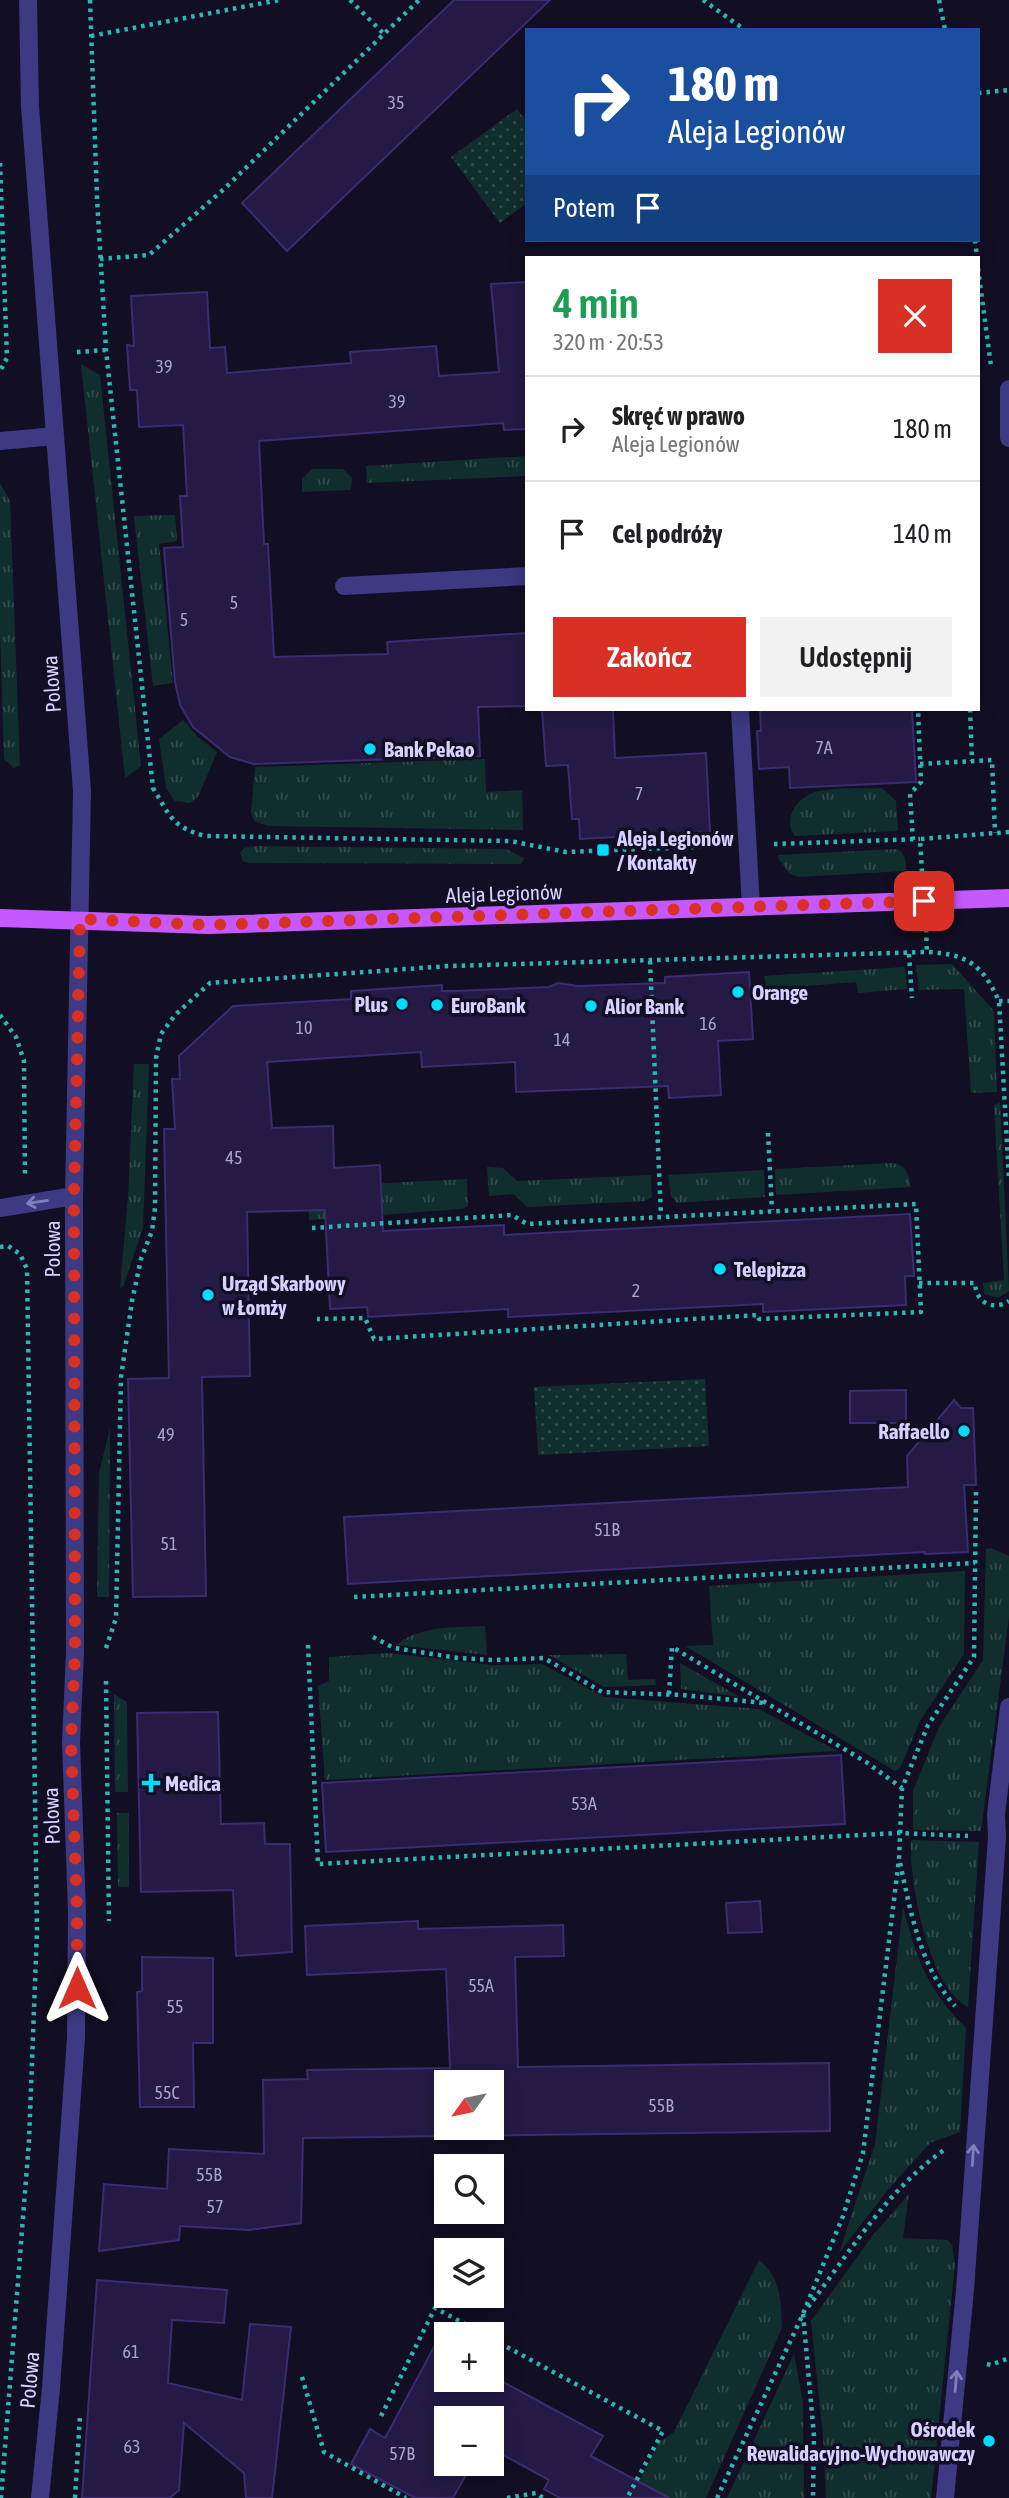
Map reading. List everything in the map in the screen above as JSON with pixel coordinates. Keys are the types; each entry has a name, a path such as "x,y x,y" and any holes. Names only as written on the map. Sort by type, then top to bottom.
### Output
{"main road":[{"name":"Aleja Legionów","path":"0,918 208,925 1009,898"}],"street":[{"name":"Polowa","path":"28,0 30,106 82,791 74,1196 75,1652 71,1742 77,1912 76,2038 51,2388 40,2498"},
{"path":"1009,389 1009,439"},
{"path":"0,441 55,436"},
{"path":"344,586 525,576"},
{"path":"740,711 751,908"},
{"path":"0,1208 74,1196"},
{"path":"945,2498 965,2290 974,2134 997,1837 1003,1815 1009,1707"}],"path":[{"path":"90,0 106,350 153,788 174,823 205,836 510,841 566,852 920,839"},
{"path":"91,36 279,0"},
{"path":"350,0 384,34"},
{"path":"100,259 149,255 223,189 419,0"},
{"path":"703,0 743,28"},
{"path":"939,0 945,28"},
{"path":"980,93 1009,90"},
{"path":"0,163 6,358 0,371"},
{"path":"980,283 990,378"},
{"path":"913,840 910,794 921,782 918,711"},
{"path":"970,711 972,761"},
{"path":"920,764 992,760 995,833"},
{"path":"105,1651 116,1618 121,1377 132,1301 141,1259 152,1231 155,1208 156,1058 161,1034 175,1015 210,983 449,967 944,953 967,959 987,977 999,1001 1009,1180"},
{"path":"909,954 912,998"},
{"path":"650,961 661,1216"},
{"path":"999,1001 1009,1001"},
{"path":"0,1016 16,1037 24,1061 26,1176 22,1180"},
{"path":"768,1133 772,1210"},
{"path":"312,1228 512,1215 527,1224 916,1204 921,1312 759,1320 758,1315 374,1339 365,1318 317,1318"},
{"path":"0,1247 8,1246 20,1254 27,1269 37,1930 29,2141 1,2498"},
{"path":"919,1283 975,1283 977,1295 985,1304 999,1305 1009,1301"},
{"path":"717,2498 803,2314 843,2216 863,2153 899,1858 902,1788 928,1726 974,1657 976,1492"},
{"path":"354,1597 975,1563"},
{"path":"373,1637 394,1648 458,1658 544,1658 602,1692 669,1694 765,1703"},
{"path":"308,1645 318,1864 899,1833 997,1837"},
{"path":"669,1694 672,1647 866,1762 902,1788"},
{"path":"105,1677 109,1925"},
{"path":"899,1858 920,1946 929,1966 953,2004 982,2030"},
{"path":"813,2498 814,2436 803,2314 892,2197 936,2155 974,2134"},
{"path":"380,2416 435,2308 461,2322"},
{"path":"504,2345 663,2431 627,2498"},
{"path":"302,2377 324,2452 406,2498"},
{"path":"75,2498 81,2402"},
{"path":"507,2498 536,2493 543,2498"}],"green space":[{"path":"517,109 525,119 525,204 500,223 451,157"},
{"path":"81,364 100,375 141,766 125,778"},
{"path":"525,456 525,476 367,483 366,466"},
{"path":"312,469 343,469 352,478 351,490 302,492 302,479"},
{"path":"0,483 10,501 20,765 14,768 4,759 0,630"},
{"path":"175,515 177,541 159,544 173,683 153,686 134,516"},
{"path":"183,720 217,752 198,797 190,803 175,801 166,788 159,739"},
{"path":"485,759 486,792 522,790 523,830 268,826 254,821 251,812 255,767"},
{"path":"882,788 896,801 898,831 795,836 791,829 794,808 812,793 834,789"},
{"path":"244,848 506,849 524,858 521,864 243,861 240,853"},
{"path":"897,849 904,858 904,871 799,877 790,874 778,858 778,855"},
{"path":"952,964 994,1011 997,1092 971,1093 964,989 919,990 916,965"},
{"path":"905,967 907,989 858,993 856,982 767,989 764,976"},
{"path":"134,1064 149,1064 143,1228 123,1287 120,1288 128,1196"},
{"path":"1000,1103 1009,1291 998,1298 984,1294 983,1283 1004,1280 994,1105"},
{"path":"892,1163 906,1171 911,1187 776,1195 775,1169"},
{"path":"487,1167 503,1168 517,1181 651,1175 652,1197 645,1201 527,1207 514,1194 489,1196"},
{"path":"764,1170 765,1197 677,1203 671,1196 668,1175"},
{"path":"467,1179 468,1206 462,1209 309,1220 307,1187"},
{"path":"705,1379 709,1446 538,1455 534,1387"},
{"path":"110,1428 109,1597 97,1597 99,1473"},
{"path":"991,1548 1009,1556 1009,1617 981,1831 913,1830 913,1791 939,1727 983,1660 986,1549"},
{"path":"965,1571 964,1654 920,1721 900,1768 895,1771 685,1646 713,1645 709,1586"},
{"path":"485,1626 487,1655 396,1645 427,1631"},
{"path":"388,1653 492,1665 542,1664 604,1697 759,1709 837,1751 325,1780 318,1686 329,1681 329,1657"},
{"path":"626,1654 628,1680 655,1679 656,1685 604,1687 549,1655"},
{"path":"680,1663 740,1697 681,1689"},
{"path":"114,1694 127,1702 128,1792 115,1792"},
{"path":"117,1813 129,1813 129,1887 118,1887"},
{"path":"911,1840 979,1842 968,2007 954,1996 932,1956 913,1881"},
{"path":"903,1907 925,1973 942,2000 966,2028 960,2132 930,2143 887,2191 839,2253 875,2144"},
{"path":"909,2194 903,2238 948,2240 952,2245 955,2264 931,2498 826,2498 823,2436 811,2321 873,2235"},
{"path":"759,2260 776,2283 782,2328 706,2498 630,2498 659,2442 674,2432"},
{"path":"794,2354 803,2402 804,2498 727,2498"}],"building":[{"path":"454,0 550,0 287,251 242,203"},
{"path":"525,282 525,429 504,430 503,423 259,441 264,544 268,544 274,657 388,654 387,642 525,633 525,706 478,707 480,756 254,764 230,757 193,727 180,705 175,682 164,548 183,547 180,496 187,496 183,425 139,427 137,390 130,390 127,345 134,346 131,296 207,292 210,348 225,347 227,373 351,363 350,352 436,346 439,376 499,372 491,284"},
{"path":"542,711 613,711 615,758 706,753 710,832 580,839 579,819 572,819 568,765 546,766"},
{"path":"760,711 912,711 916,782 790,788 789,767 759,769 757,731 761,731"},
{"path":"749,972 753,1039 718,1041 721,1095 669,1098 668,1086 516,1092 515,1062 422,1067 421,1052 267,1062 272,1128 333,1126 334,1168 380,1165 383,1231 504,1225 504,1235 910,1214 914,1276 905,1276 906,1305 763,1312 763,1304 508,1317 508,1309 368,1317 367,1307 330,1309 325,1210 247,1212 250,1376 202,1377 206,1596 133,1597 128,1379 169,1378 164,1129 175,1129 172,1079 180,1079 179,1056 233,1006 351,999 351,991 442,985 442,991 456,991 549,987 558,983 578,986 665,983 665,977"},
{"path":"906,1390 906,1423 850,1423 850,1391"},
{"path":"954,1400 961,1408 973,1408 976,1485 964,1485 968,1552 925,1552 348,1584 344,1517 908,1487 907,1456"},
{"path":"218,1712 221,1824 264,1823 265,1844 290,1844 292,1952 236,1956 233,1890 141,1892 137,1713"},
{"path":"841,1755 845,1824 326,1852 322,1783"},
{"path":"760,1901 762,1932 728,1933 726,1903"},
{"path":"418,1921 418,1929 563,1925 564,1956 515,1957 518,2067 829,2063 830,2131 504,2135 504,2070 434,2070 434,2136 303,2138 301,2223 249,2230 180,2226 179,2240 99,2251 104,2184 167,2189 169,2149 264,2154 263,2080 308,2079 307,2070 450,2068 446,1969 307,1975 305,1926"},
{"path":"142,1957 213,1958 213,2043 193,2043 194,2107 140,2107 137,1992 142,1991"},
{"path":"97,2280 227,2290 224,2323 172,2320 168,2383 242,2400 250,2324 291,2327 272,2498 246,2498 244,2473 184,2423 179,2490 170,2498 82,2498"},
{"path":"434,2347 434,2392 504,2392 504,2382 603,2436 591,2456 669,2498 560,2498 544,2489 549,2480 504,2456 504,2406 434,2406 434,2476 465,2476 453,2498 415,2498 351,2464 370,2429 385,2438"}],"place":[{"name":"Bank Pekao","path":"370,749"},
{"name":"Aleja Legionów / Kontakty","path":"603,850"},
{"name":"Orange","path":"738,992"},
{"name":"Plus","path":"402,1004"},
{"name":"EuroBank","path":"437,1005"},
{"name":"Alior Bank","path":"591,1006"},
{"name":"Telepizza","path":"720,1269"},
{"name":"Urząd Skarbowy w Łomży","path":"208,1295"},
{"name":"Raffaello","path":"964,1431"},
{"name":"Medica","path":"151,1783"},
{"name":"Ośrodek Rewalidacyjno-Wychowawczy","path":"989,2441"}],"route":[{"path":"77,1988 71,1742 75,1652 74,1196 80,919 208,925 924,901"}]}
